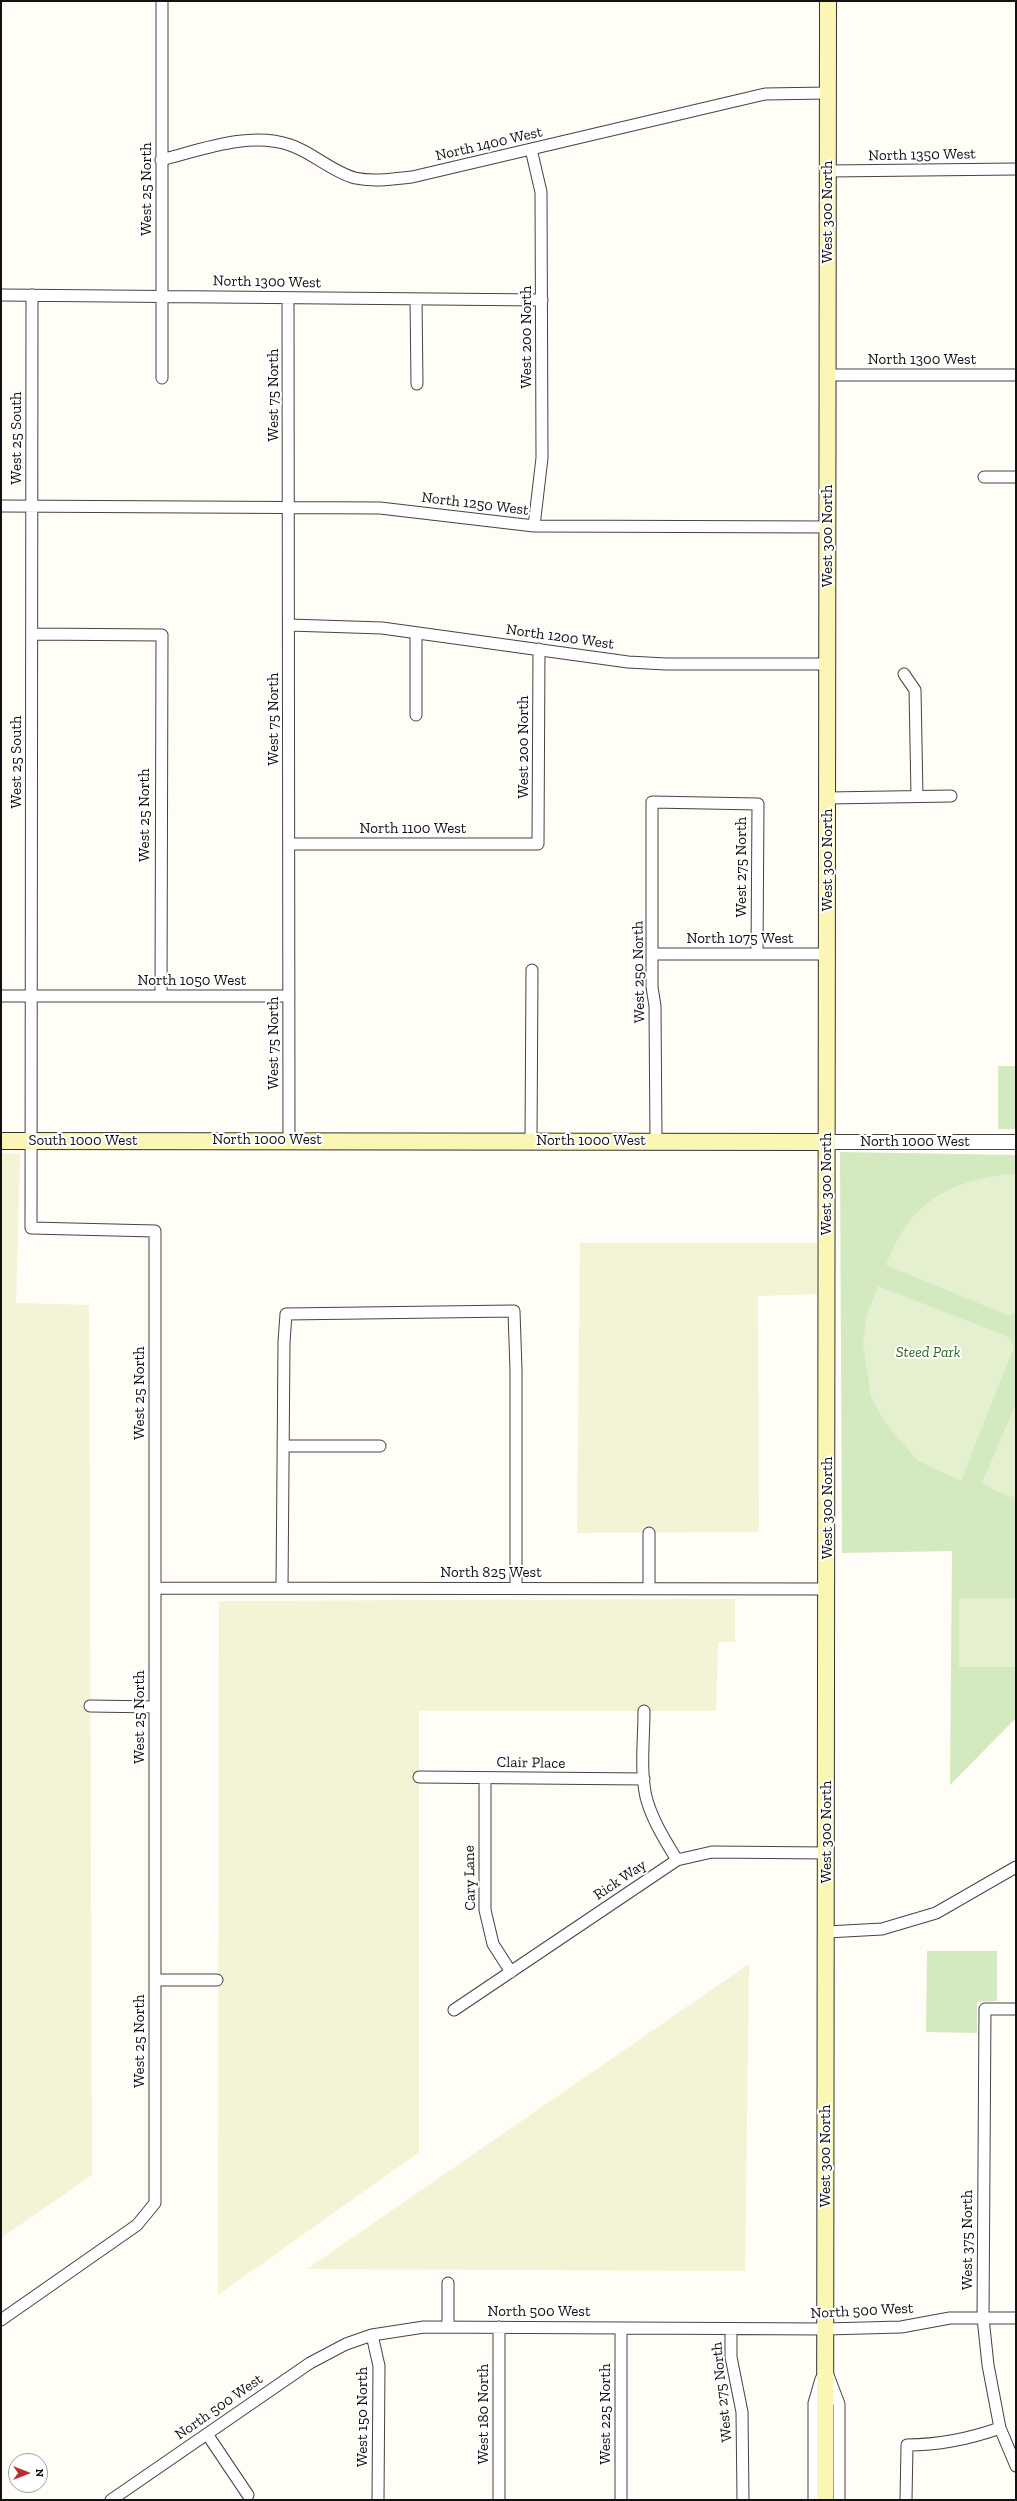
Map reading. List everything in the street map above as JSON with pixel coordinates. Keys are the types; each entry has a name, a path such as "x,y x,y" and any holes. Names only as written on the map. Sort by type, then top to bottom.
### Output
{"main road":[{"name":"West 300 North","path":"825,2500 828,1588 828,1"},
{"name":"South 1000 West","path":"1,1141 166,1141"},
{"name":"North 1000 West","path":"166,1141 827,1142"}],"street":[{"name":"West 25 North","path":"162,1 162,378"},
{"name":"North 1400 West","path":"162,160 232,143 259,141 289,145 354,178 384,180 412,178 765,94 828,93"},
{"name":"West 200 North","path":"531,149 541,192 542,300 542,458 534,526"},
{"name":"North 1350 West","path":"828,171 1016,169"},
{"name":"North 1300 West","path":"1,296 32,295 542,300"},
{"name":"West 25 South","path":"32,295 31,1228 155,1231"},
{"name":"West 75 North","path":"288,298 289,1140"},
{"path":"416,299 417,384"},
{"name":"North 1300 West","path":"828,375 1016,375"},
{"path":"984,477 1016,476"},
{"name":"North 1250 West","path":"1,506 380,508 534,526 828,527"},
{"name":"North 1200 West","path":"289,625 357,626 628,662 666,664 828,664"},
{"path":"416,633 416,715"},
{"name":"West 25 North","path":"32,634 162,635 161,996"},
{"name":"West 200 North","path":"538,844 539,649"},
{"path":"904,674 915,690 917,796"},
{"path":"828,798 950,796"},
{"name":"West 250 North","path":"656,1141 655,1006 652,987 652,802 758,804"},
{"name":"West 275 North","path":"757,954 758,804"},
{"name":"North 1100 West","path":"289,844 538,844"},
{"name":"North 1075 West","path":"652,954 828,954"},
{"path":"531,1141 532,970"},
{"name":"North 1050 West","path":"1,996 289,996"},
{"name":"North 1000 West","path":"827,1142 1016,1142"},
{"name":"West 25 North","path":"1,2320 137,2224 155,2203 155,1231"},
{"path":"282,1588 286,1314 514,1311 516,1370 516,1588"},
{"path":"283,1446 380,1446"},
{"path":"648,1533 649,1588"},
{"name":"North 825 West","path":"155,1588 828,1588"},
{"path":"90,1706 155,1707"},
{"path":"644,1711 644,1779 646,1798 654,1820 677,1860"},
{"name":"Clair Place","path":"419,1777 644,1779"},
{"name":"Cary Lane","path":"485,1778 485,1910 493,1944 510,1972"},
{"name":"Rick Way","path":"454,2010 677,1860 712,1852 827,1853"},
{"path":"827,1932 882,1929 936,1913 1016,1867"},
{"path":"155,1980 218,1980"},
{"name":"West 375 North","path":"1016,2009 985,2009 983,2318 988,2365 1000,2428 1016,2466"},
{"path":"448,2284 448,2327"},
{"name":"North 500 West","path":"111,2500 310,2363 346,2344 372,2335 397,2329 499,2327 826,2329 901,2327 950,2318 1016,2318"},
{"name":"West 180 North","path":"499,2327 499,2500"},
{"name":"West 225 North","path":"621,2328 621,2500"},
{"name":"West 275 North","path":"731,2328 731,2357 742,2412 743,2500"},
{"name":"West 150 North","path":"372,2335 379,2366 378,2500"},
{"name":"West 300 North","path":"814,2500 814,2403 825,2367"},
{"name":"West 300 North","path":"825,2367 839,2404 839,2500"},
{"path":"906,2500 907,2445 936,2445 956,2441 1000,2428"},
{"path":"207,2434 248,2495"}],"green space":[{"path":"998,1066 1016,1066 1016,1129 998,1129"},
{"name":"Steed Park","path":"840,1152 1016,1155 1016,1718 950,1785 952,1551 842,1553"},
{"path":"1,1153 20,1154 16,1303 89,1305 92,2175 1,2238"},
{"path":"1006,1174 1016,1175 1016,1312 1009,1316 886,1265 895,1244 906,1226 931,1200 946,1191 964,1184 983,1178"},
{"path":"580,1243 817,1243 817,1294 758,1296 759,1532 577,1533"},
{"path":"878,1286 1009,1337 1014,1347 961,1481 918,1461 885,1423 871,1397 863,1345 866,1317"},
{"path":"1016,1403 1016,1498 998,1492 982,1483"},
{"path":"959,1598 1016,1598 1016,1667 959,1667"},
{"path":"735,1599 735,1642 718,1642 716,1711 419,1711 419,2152 218,2295 219,1601"},
{"path":"927,1951 997,1951 997,2001 977,2002 977,2033 926,2032"},
{"path":"749,1964 745,2271 307,2269"}]}
